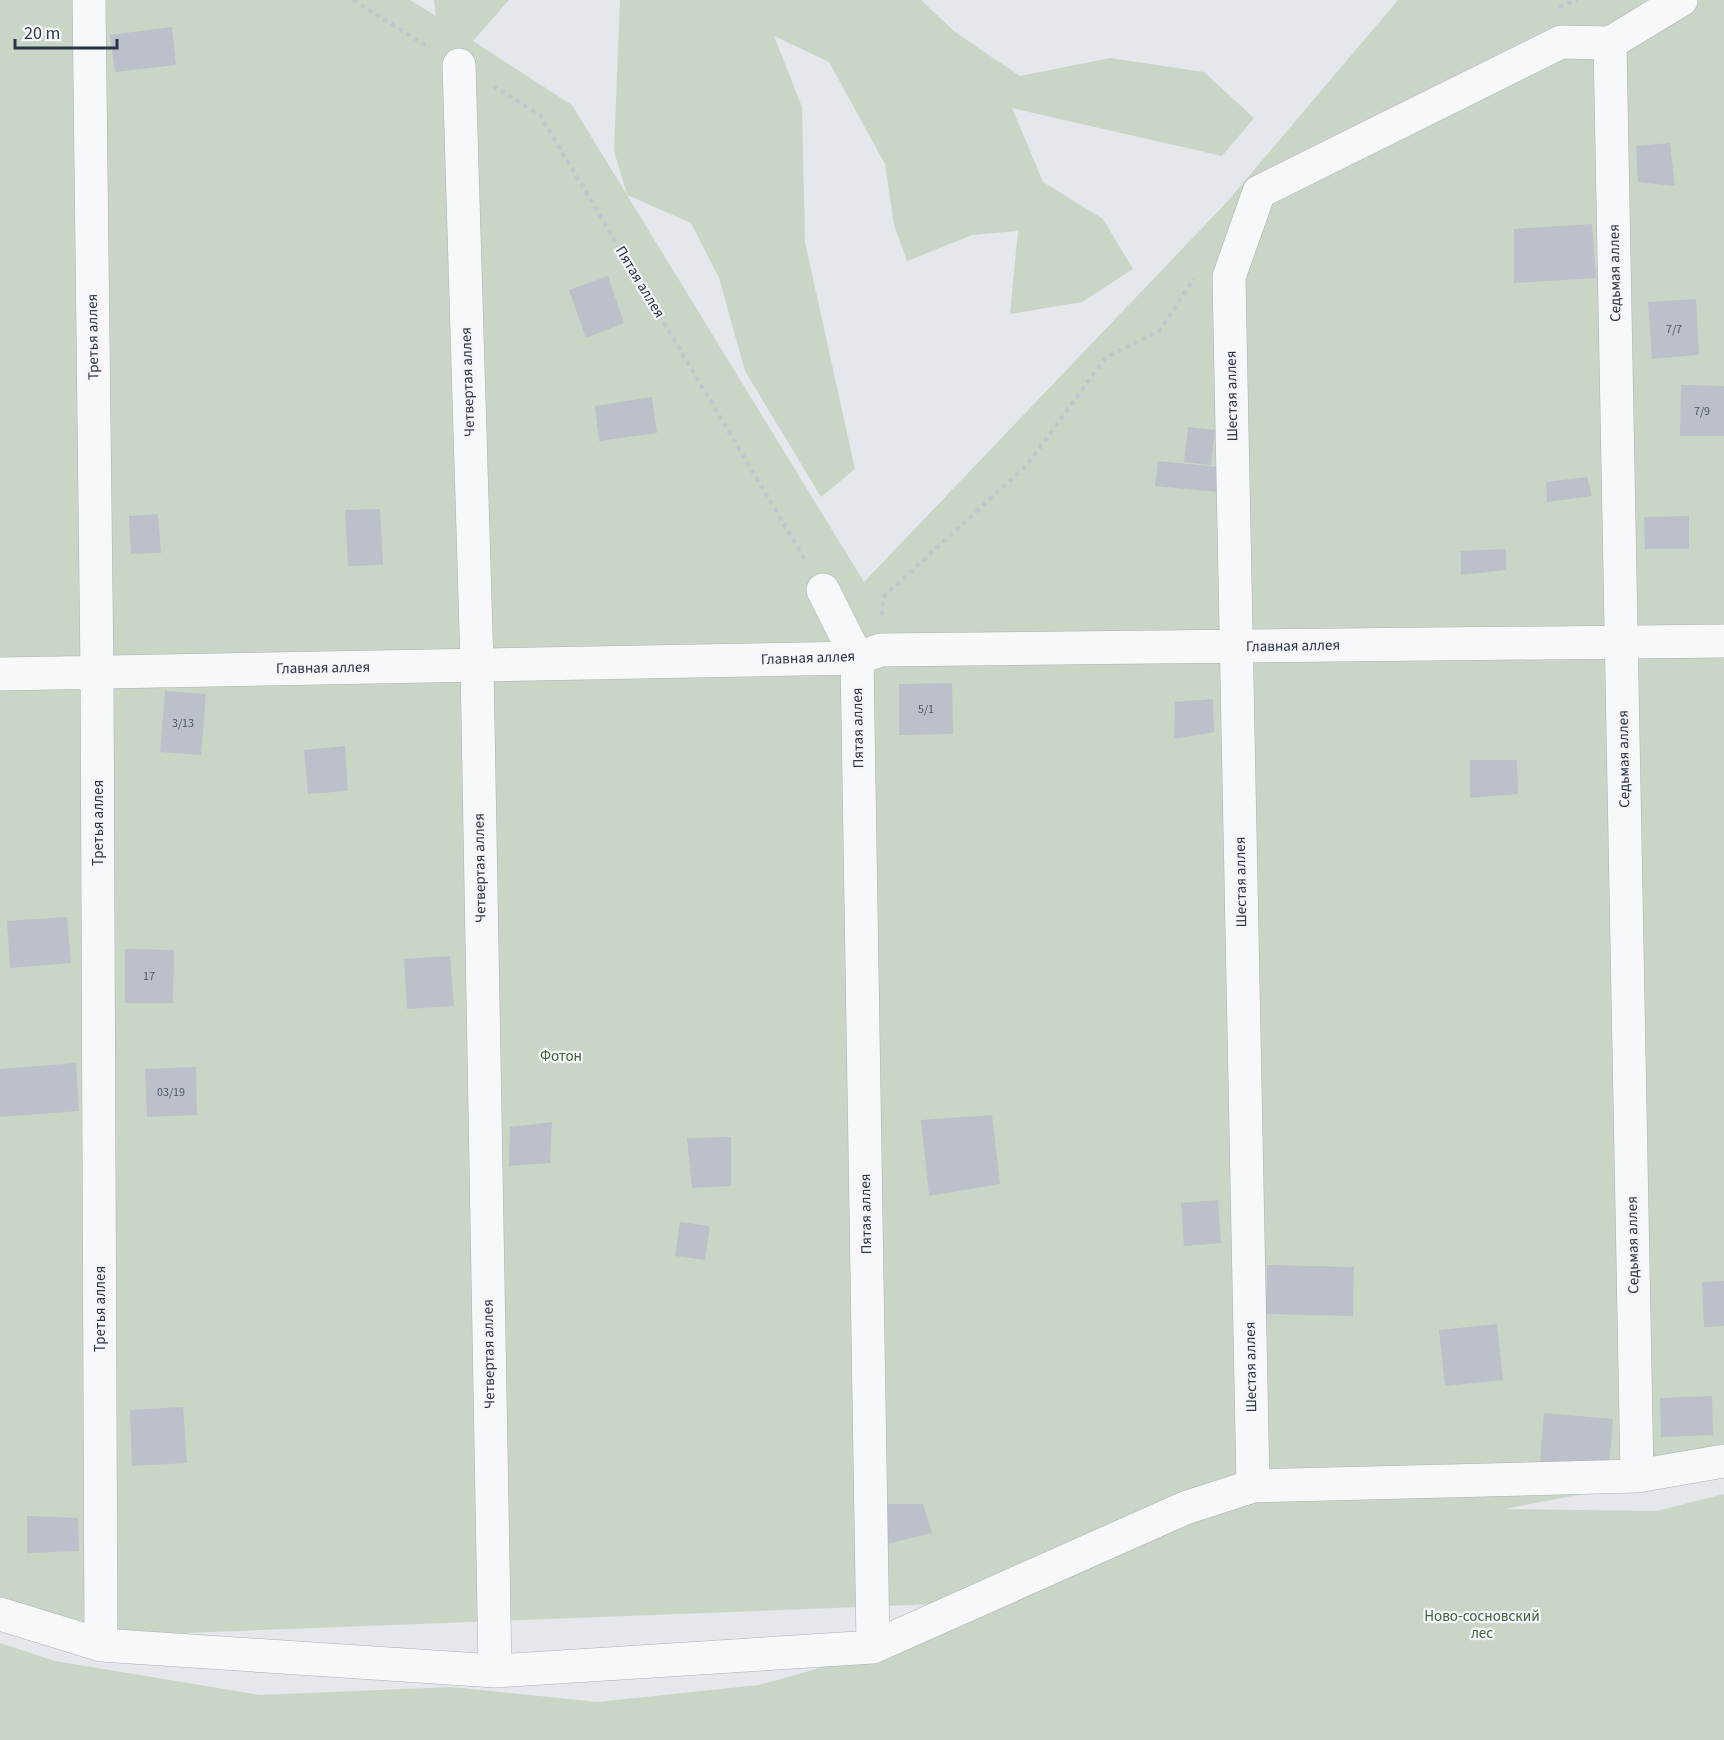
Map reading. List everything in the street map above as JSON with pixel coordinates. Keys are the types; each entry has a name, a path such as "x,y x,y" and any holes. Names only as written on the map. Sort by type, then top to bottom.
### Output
{"street":[{"name":"Третья аллея","path":"89,0 97,674 101,1646"},
{"path":"1610,43 1681,0"},
{"name":"Шестая аллея","path":"1253,1486 1229,277 1259,192 1561,42 1610,43"},
{"name":"Седьмая аллея","path":"1610,43 1637,1476"},
{"name":"Четвертая аллея","path":"459,65 477,664 495,1671"},
{"name":"Пятая аллея","path":"823,590 869,654 873,1647"},
{"name":"Главная аллея","path":"0,674 97,674 869,654 1724,641"},
{"path":"0,1614 101,1646 495,1671 873,1647 1185,1508 1253,1486 1637,1476 1724,1461"}],"path":[{"name":"Пятая аллея","path":"353,0 540,115 823,590"},
{"path":"869,654 883,597 1026,465 1106,357 1159,331 1196,276"}],"green space":[{"name":"Фотон","path":"0,0 410,0 436,16 434,0 509,0 473,41 572,105 864,582 1226,203 1398,0 1724,0 1724,1467 1505,1509 1657,1511 1724,1494 1724,1740 0,1740 0,1643 55,1661 260,1695 451,1687 597,1702 759,1685 887,1649 987,1602 108,1636 0,1606"},
{"path":"620,0 921,0 955,32 1020,76 1110,58 1204,72 1254,118 1222,156 1012,108 1043,182 1103,219 1133,269 1082,302 1010,314 1018,231 972,235 907,261 894,225 885,164 829,62 774,36 802,107 805,242 855,469 821,497 745,371 719,278 691,223 627,195 614,151"}],"building":[{"path":"172,27 176,65 115,72 110,35"},
{"path":"1670,143 1675,186 1638,182 1636,146"},
{"path":"1592,224 1596,278 1514,283 1514,229"},
{"path":"608,276 624,323 586,338 569,290"},
{"path":"1696,299 1699,355 1652,359 1648,302"},
{"path":"1681,385 1724,386 1724,436 1680,436"},
{"path":"652,397 657,433 599,441 595,406"},
{"path":"1188,427 1215,430 1211,465 1184,462"},
{"path":"1158,461 1219,467 1217,492 1155,486"},
{"path":"1587,477 1592,496 1547,502 1546,482"},
{"path":"380,509 383,565 348,566 345,510"},
{"path":"158,514 161,553 131,554 129,516"},
{"path":"1689,516 1689,549 1645,549 1644,517"},
{"path":"1506,549 1506,570 1461,575 1461,551"},
{"path":"952,683 953,734 899,735 899,684"},
{"path":"165,691 206,694 201,755 160,752"},
{"path":"1213,699 1214,732 1174,739 1175,702"},
{"path":"345,746 348,791 308,794 304,750"},
{"path":"1470,760 1517,760 1518,794 1470,798"},
{"path":"67,917 71,963 10,968 7,921"},
{"path":"125,949 174,950 173,1003 125,1003"},
{"path":"450,956 454,1006 407,1009 404,959"},
{"path":"76,1063 79,1111 0,1117 0,1069"},
{"path":"196,1067 197,1115 147,1117 145,1069"},
{"path":"992,1115 1000,1184 929,1196 921,1120"},
{"path":"552,1122 550,1163 509,1166 510,1127"},
{"path":"731,1137 731,1186 692,1188 687,1138"},
{"path":"1218,1200 1221,1243 1184,1246 1181,1203"},
{"path":"680,1222 710,1226 705,1260 675,1256"},
{"path":"1267,1265 1354,1267 1353,1316 1266,1314"},
{"path":"1724,1281 1724,1326 1704,1327 1702,1282"},
{"path":"1497,1324 1503,1380 1445,1386 1439,1330"},
{"path":"1712,1396 1713,1435 1661,1437 1660,1398"},
{"path":"183,1407 187,1463 132,1466 130,1410"},
{"path":"1544,1413 1613,1419 1609,1469 1540,1463"},
{"path":"878,1504 923,1504 932,1533 878,1546"},
{"path":"27,1516 78,1518 79,1551 27,1553"}],"park label":[{"name":"Ново-сосновский лес","path":"1482,1624"}]}
